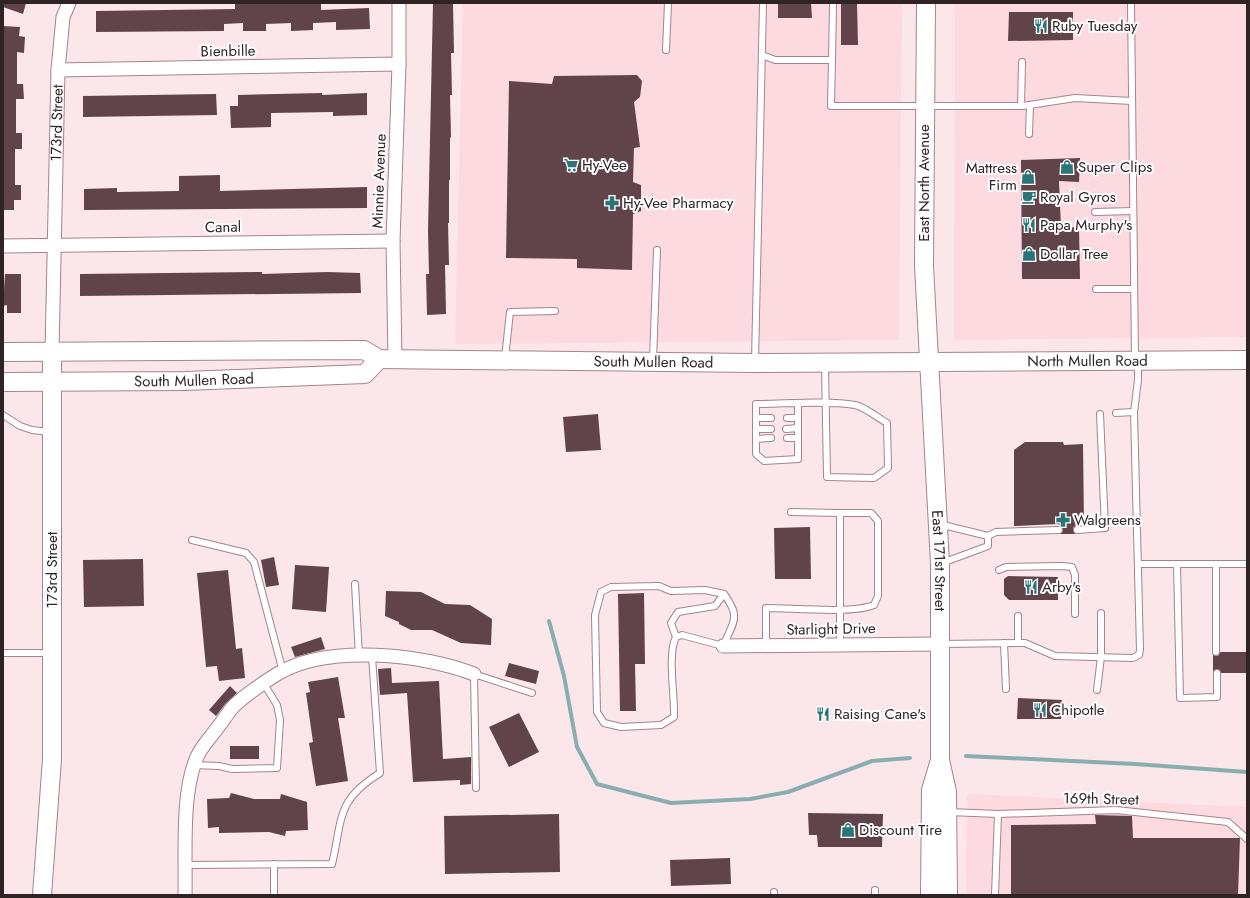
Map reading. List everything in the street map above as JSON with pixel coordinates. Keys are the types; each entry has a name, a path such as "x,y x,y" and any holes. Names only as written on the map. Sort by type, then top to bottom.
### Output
{"street":[{"name":"173rd Street","path":"42,895 52,759 51,382 58,70 63,17 69,3"},
{"name":"Minnie Avenue","path":"387,360 399,64 399,3"},
{"name":"East North Avenue","path":"926,3 924,106 924,266 929,362"},
{"name":"Bienbille","path":"58,70 399,64"},
{"name":"Canal","path":"54,246 393,241"},
{"path":"3,246 54,246"},
{"name":"South Mullen Road","path":"3,352 364,350 387,360 755,363 929,362"},
{"name":"South Mullen Road","path":"3,382 185,381 365,374 387,360"},
{"name":"North Mullen Road","path":"929,362 1247,360"},
{"name":"East 171st Street","path":"929,362 940,564 940,760 947,792 939,814 930,895"},
{"name":"Starlight Drive","path":"723,646 939,644"},
{"path":"185,895 188,787 197,756 233,707 283,672 299,665 341,656 407,658 457,668 474,674"},
{"path":"937,895 937,842 939,814"},
{"name":"East 171st Street","path":"939,814 948,895"}],"lane":[{"path":"666,50 668,3"},
{"path":"755,363 764,3"},
{"path":"833,3 831,106 1020,106 1075,98 1132,101"},
{"path":"939,644 1025,643 1055,656 1133,658 1137,657 1140,653 1139,564 1134,412 1138,380 1134,289 1131,3"},
{"path":"762,55 775,60 832,60"},
{"path":"1020,106 1022,62"},
{"path":"1029,134 1030,105"},
{"path":"1095,212 1133,211"},
{"path":"652,362 657,250"},
{"path":"1096,290 1134,289"},
{"path":"504,361 510,312 555,311"},
{"path":"798,403 798,459 764,460 756,454 756,404 798,403 824,404 856,405 887,423 888,468 874,478 827,477 824,404 825,363"},
{"path":"1116,413 1134,412"},
{"path":"1077,530 1105,528 1100,414"},
{"path":"3,415 20,426 32,430 51,432"},
{"path":"756,418 771,418"},
{"path":"787,418 798,418"},
{"path":"786,429 798,428"},
{"path":"756,429 771,429"},
{"path":"756,439 771,438"},
{"path":"787,438 798,438"},
{"path":"766,645 766,608 866,608 874,605 878,596 878,521 871,513 791,512"},
{"path":"840,512 840,645"},
{"path":"938,523 988,536 996,532 1059,530"},
{"path":"940,564 988,546 988,536"},
{"path":"192,540 246,554 254,562 283,672"},
{"path":"1139,564 1247,564"},
{"path":"1177,564 1180,698 1217,697 1217,673"},
{"path":"1216,564 1216,652"},
{"path":"999,570 1006,567 1072,567 1075,575 1075,614"},
{"path":"186,865 332,864 339,822 343,809 357,790 380,773 366,656 355,584"},
{"path":"676,637 682,635 723,646 734,621 734,607 724,594 705,590 671,591 658,586 611,587 600,592 595,614 596,712 604,723 621,727 661,725 674,717 675,697 672,664 673,644 676,637 670,623 678,612 715,606 724,594"},
{"path":"1097,690 1102,657 1101,613"},
{"path":"1018,616 1018,643"},
{"path":"1004,643 1006,689"},
{"path":"3,652 52,653"},
{"path":"476,788 474,674 532,693"},
{"path":"194,766 219,766 232,769 277,768 280,720 277,706 264,684"},
{"name":"169th Street","path":"939,814 998,814 1116,810 1228,822 1247,839"},
{"path":"995,895 998,814"},
{"path":"274,864 274,895"}],"shaded area":[{"path":"463,3 902,3 899,340 455,344"},
{"path":"955,3 1247,3 1247,337 954,340"},
{"path":"967,794 1247,807 1247,895 966,895"}],"building":[{"path":"3,3 26,3 23,14 3,7"},
{"path":"235,3 321,3 321,10 369,8 370,29 336,30 336,22 313,23 313,30 291,31 291,23 266,24 266,31 243,31 243,23 224,24 224,31 96,32 96,11 235,9"},
{"path":"433,3 453,3 454,53 451,53 452,95 450,95 451,137 448,223 449,265 445,265 446,314 427,315 426,274 429,274 428,231"},
{"path":"778,3 811,3 812,18 778,18"},
{"path":"841,3 857,3 858,45 841,45"},
{"name":"Ruby Tuesday","path":"1009,12 1073,12 1073,40 1008,41"},
{"path":"3,26 20,27 19,36 25,37 24,53 17,52 17,84 23,84 24,99 16,99 16,133 22,133 22,149 15,149 15,185 21,185 21,200 14,200 14,210 3,210"},
{"name":"Hy-Vee","path":"637,75 642,81 640,97 634,102 640,147 634,148 633,182 641,185 641,211 633,214 632,270 577,268 577,259 506,258 509,81 552,84 554,76"},
{"path":"322,93 322,95 367,93 367,115 333,116 333,112 271,113 271,127 231,128 230,106 238,106 238,95"},
{"path":"216,94 217,115 83,117 83,96"},
{"path":"1080,158 1079,182 1059,181 1061,228 1079,227 1080,279 1022,279 1021,160"},
{"path":"220,175 220,191 367,187 367,208 84,210 84,189 117,188 117,192 179,191 179,176"},
{"path":"262,272 262,274 327,272 360,273 361,293 80,296 80,274"},
{"path":"5,274 21,274 21,313 7,313 7,305 3,306"},
{"path":"598,414 601,450 566,452 563,417"},
{"name":"Walgreens","path":"1025,442 1063,442 1064,445 1083,444 1084,523 1077,524 1073,528 1075,534 1060,534 1063,529 1058,524 1014,526 1014,450"},
{"path":"810,527 811,579 775,579 774,528"},
{"path":"274,557 279,585 266,587 261,560"},
{"path":"143,559 144,606 84,607 83,560"},
{"path":"295,565 329,567 326,612 292,609"},
{"path":"228,570 236,649 242,648 245,678 219,681 217,666 206,667 197,573"},
{"name":"Arby's","path":"1008,576 1058,577 1058,600 1009,600 1004,595 1004,579"},
{"path":"386,591 421,592 445,604 470,605 492,619 491,645 461,643 432,630 411,630 399,624 399,622 385,616"},
{"path":"644,593 645,664 635,664 636,711 620,711 618,594"},
{"path":"321,637 325,649 295,657 291,647"},
{"path":"1220,652 1247,652 1247,673 1221,673 1217,669 1213,672 1213,655 1218,656"},
{"path":"509,663 539,671 536,684 505,676"},
{"path":"391,668 392,683 439,681 443,759 471,757 471,784 460,785 460,780 413,782 407,693 380,695 378,669"},
{"path":"338,677 345,718 338,718 348,781 316,786 309,743 313,742 306,693 310,692 308,682"},
{"path":"230,686 237,693 226,703 216,716 209,710"},
{"name":"Chipotle","path":"1018,698 1062,700 1061,719 1017,719"},
{"path":"519,713 539,752 509,767 489,727"},
{"path":"230,746 259,746 259,759 230,759"},
{"path":"231,793 254,799 280,799 281,794 307,802 308,830 286,831 285,836 269,832 219,833 219,827 208,828 207,799 229,798"},
{"path":"808,813 883,814 882,847 818,847 817,835 809,835"},
{"path":"559,814 560,872 445,874 444,816"},
{"path":"1095,815 1132,816 1133,838 1240,838 1238,895 1011,895 1011,825 1096,824"},
{"path":"730,858 731,884 671,886 670,860"}],"waterway":[{"path":"549,621 564,676 577,747 597,784 671,803 750,799 788,792 872,761 910,758"},
{"path":"966,756 1135,764 1247,772"}],"place":[{"name":"Ruby Tuesday","path":"1041,26"},
{"name":"Hy-Vee","path":"571,165"},
{"name":"Super Clips","path":"1067,167"},
{"name":"Mattress Firm","path":"1028,177"},
{"name":"Royal Gyros","path":"1029,197"},
{"name":"Hy-Vee Pharmacy","path":"612,203"},
{"name":"Papa Murphy's","path":"1029,225"},
{"name":"Dollar Tree","path":"1029,254"},
{"name":"Walgreens","path":"1063,520"},
{"name":"Arby's","path":"1031,587"},
{"name":"Chipotle","path":"1040,710"},
{"name":"Raising Cane's","path":"823,714"},
{"name":"Discount Tire","path":"848,830"}]}
